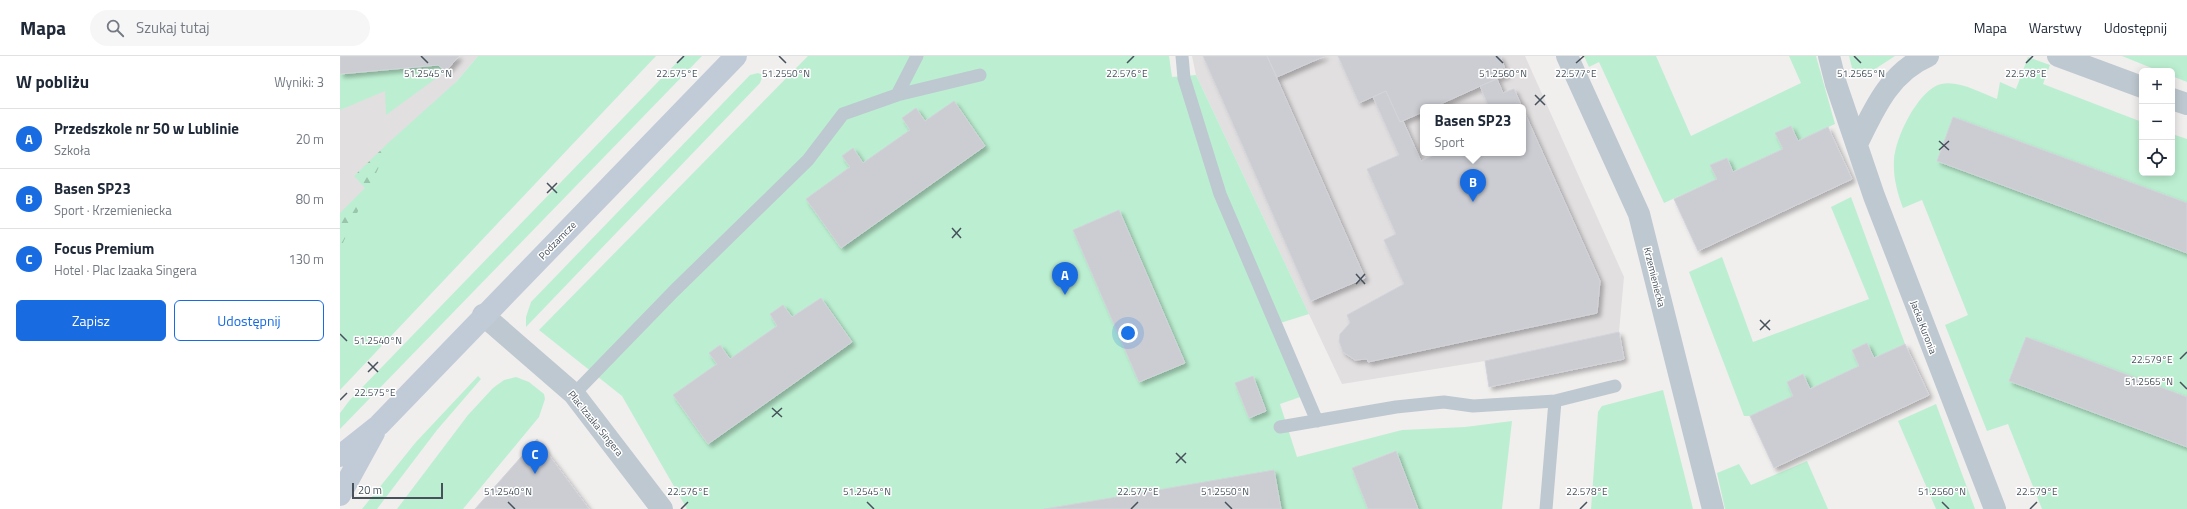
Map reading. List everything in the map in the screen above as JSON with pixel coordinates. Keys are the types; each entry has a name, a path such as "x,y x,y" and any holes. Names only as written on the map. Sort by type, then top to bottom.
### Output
{"main road":[{"name":"Podzamcze","path":"340,456 379,425 483,315 736,56"},
{"name":"Podzamcze","path":"340,495 379,425"}],"street":[{"name":"Krzemieniecka","path":"1567,56 1639,214 1713,509"},
{"name":"Jacka Kuronia","path":"1830,56 1836,84 1874,196 1995,509"},
{"path":"1857,144 1882,95 1897,76 1918,60 1928,56"},
{"path":"2058,56 2139,86"},
{"path":"2175,100 2187,104"},
{"name":"Plac Izaaka Singera","path":"483,315 574,394 662,509"}],"lane":[{"path":"896,94 917,56"},
{"path":"1182,56 1184,78 1220,194 1317,421"},
{"path":"574,394 674,290 808,160 843,114 896,94 980,75"},
{"path":"1280,427 1396,406 1444,402 1473,406 1555,401 1615,386"},
{"path":"1546,509 1555,401"}],"shaded area":[{"path":"340,56 478,56 456,82 340,249"},
{"path":"1192,56 1525,56 1624,277 1619,332 1485,361 1342,384 1196,75"}],"green space":[{"path":"478,56 656,56 340,390 340,246 387,144 456,82"},
{"path":"683,56 702,56 340,429 340,413 349,401"},
{"path":"808,56 1169,56 1172,77 1196,75 1309,314 1277,324 1306,395 1280,404 1297,457 1402,430 1465,427 1512,421 1502,509 1418,509 1395,451 1352,468 1368,509 687,509 622,396 539,330"},
{"path":"1584,56 1656,56 1691,136 1801,83 1789,56 1816,56 1835,124 1798,141 1776,134 1783,149 1733,172 1727,158 1711,165 1717,179 1664,203 1599,62 1589,67"},
{"path":"1849,56 1895,56 1869,73 1858,76 1852,68"},
{"path":"2122,56 2187,56 2187,82 2175,77 2175,68 2152,68"},
{"path":"2028,57 2050,65 2043,84 2139,121 2139,176 2175,176 2175,135 2187,139 2187,509 2042,509 2008,424 1987,431 1945,325 1968,315 1922,200 1903,208 1896,184 1894,160 1895,151 1909,116 1924,95 1932,88 1948,83 1962,85 1997,99 2000,82 2016,89"},
{"path":"438,65 446,71 386,115 385,91 340,110 340,74"},
{"path":"758,73 763,75 760,83 526,327 526,317 531,302 750,75"},
{"path":"387,144 388,148 340,249 340,213 365,188 354,176"},
{"path":"1851,197 1905,344 1874,358 1867,343 1852,350 1859,366 1810,389 1803,374 1787,382 1793,396 1750,416 1744,416 1689,272 1722,257 1753,342 1869,299 1831,207"},
{"path":"478,376 481,379 437,430 377,509 362,509 416,442"},
{"path":"516,377 529,382 544,394 545,399 539,417 463,509 397,509 468,415 493,388 504,380"},
{"path":"1663,390 1693,509 1591,509 1598,412 1602,406"},
{"path":"1936,404 1975,509 1936,509 1898,421"},
{"path":"1807,461 1828,509 1725,509 1717,473 1739,464 1751,485"}],"building":[{"path":"340,56 459,56 446,71 438,65 340,74"},
{"path":"1203,56 1267,56 1365,278 1311,301"},
{"path":"1267,56 1325,56 1277,77"},
{"path":"1338,56 1500,56 1507,74 1441,104 1420,104 1420,113 1400,122 1386,91 1359,103"},
{"path":"1497,79 1503,93 1514,89 1521,104 1488,104 1480,86"},
{"path":"1386,91 1400,122 1403,121 1421,161 1433,156 1526,156 1526,116 1600,281 1597,313 1368,362 1367,359 1355,360 1343,352 1339,341 1340,334 1350,323 1347,315 1404,284 1384,240 1396,234 1367,169 1399,155 1373,97"},
{"path":"954,101 985,146 841,248 806,199 850,167 842,156 853,148 863,163 910,130 902,118 916,108 925,121"},
{"path":"1953,117 2187,203 2187,253 1937,161"},
{"path":"1791,126 1798,141 1828,127 1852,179 1698,251 1674,199 1717,179 1710,165 1727,158 1733,172 1783,149 1775,133"},
{"path":"1119,210 1185,363 1139,382 1073,230"},
{"path":"821,298 852,342 708,444 673,395 717,364 709,353 720,345 730,359 777,326 770,314 777,309 783,305 792,317"},
{"path":"1619,332 1624,359 1489,387 1485,361"},
{"path":"2026,337 2187,397 2187,447 2009,381"},
{"path":"1867,343 1874,358 1905,344 1929,395 1774,468 1750,416 1793,396 1787,382 1803,374 1810,389 1859,366 1852,350"},
{"path":"1253,376 1266,411 1249,418 1235,383"},
{"path":"537,439 589,509 475,509"},
{"path":"1396,451 1418,509 1368,509 1352,468"},
{"path":"1274,470 1281,509 1044,509 1123,496"}],"place":[{"name":"Basen SP23","path":"1473,202"},
{"name":"Przedszkole nr 50 w Lublinie","path":"1065,295"},
{"name":"Focus Premium","path":"535,474"}]}
